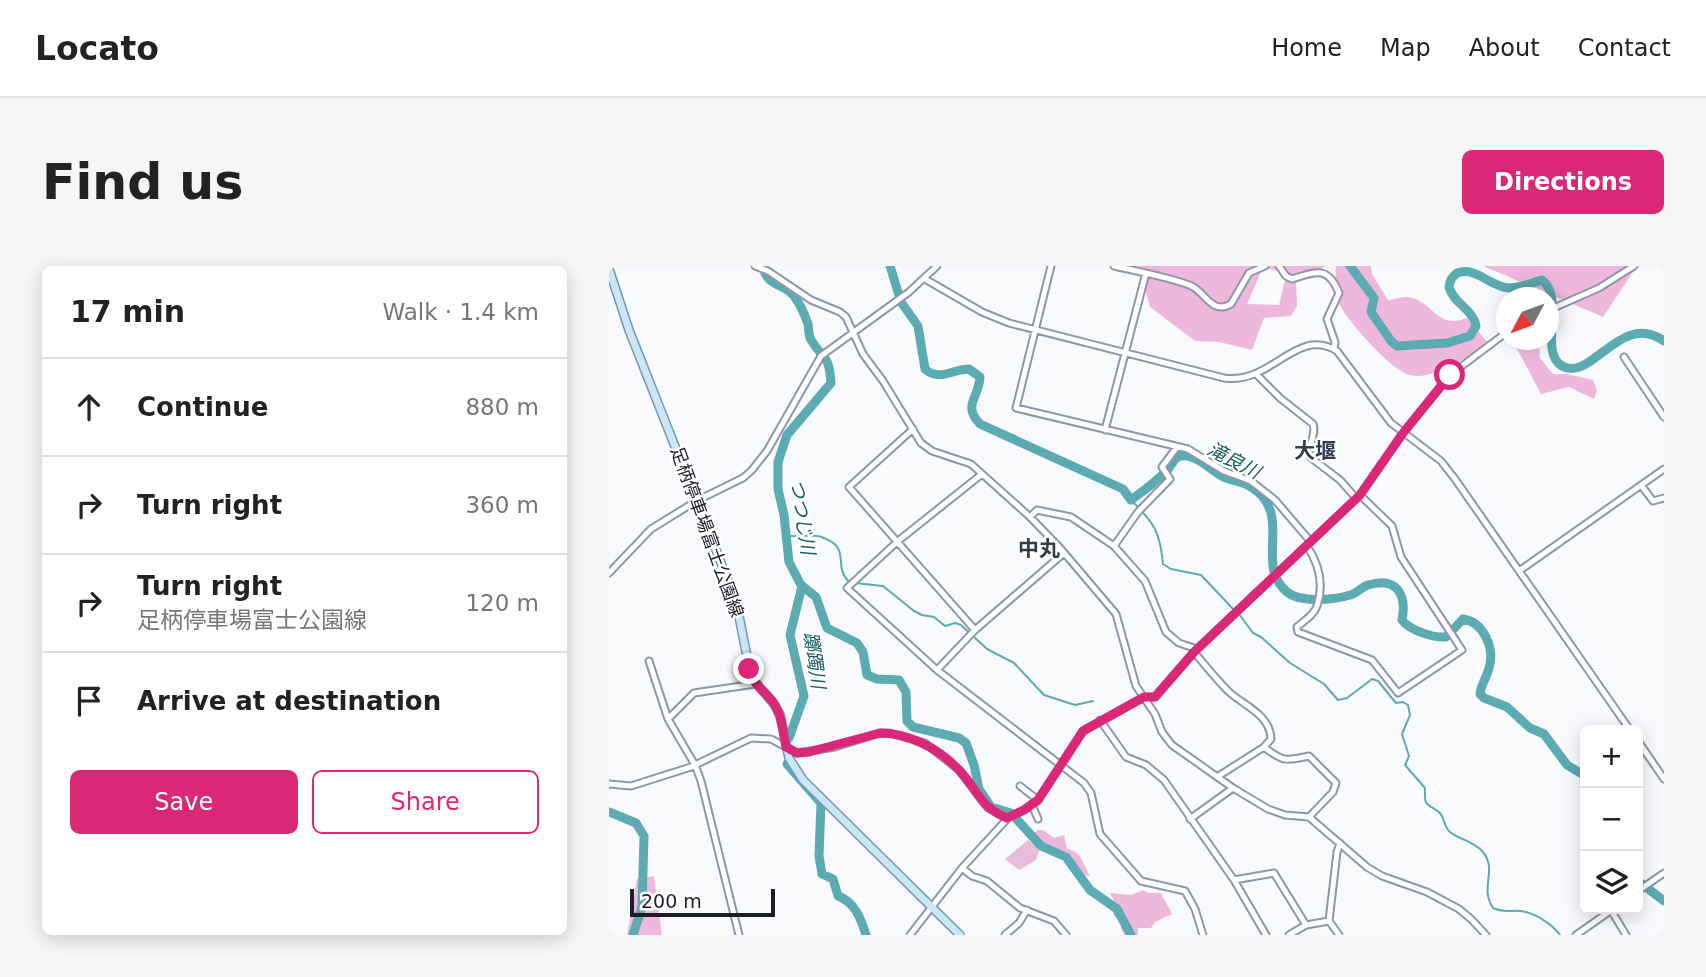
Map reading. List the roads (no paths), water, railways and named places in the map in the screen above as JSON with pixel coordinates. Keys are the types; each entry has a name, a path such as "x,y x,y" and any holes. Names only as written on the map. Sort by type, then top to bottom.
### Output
{"main road":[{"name":"足柄停車場富士公園線","path":"609,269 629,330 736,601 751,677 774,704 780,716 793,766 803,780 960,935"}],"street":[{"path":"609,573 652,529 753,470 821,356 909,292 937,266"},
{"path":"1051,266 1016,408 1177,447 1198,454 1224,471 1251,481 1275,500 1309,544 1319,570 1317,606 1297,627 1298,632 1372,660 1398,693 1462,650 1401,557 1392,526 1310,457 1309,449 1315,434 1313,424 1280,398 1256,374"},
{"path":"1114,266 1193,287 1211,305 1223,307 1228,307 1237,298 1249,274 1265,266"},
{"path":"1279,266 1286,276 1292,279 1318,271 1325,272 1335,282 1339,293 1327,319 1335,342 1334,349"},
{"path":"1559,305 1599,288 1634,266"},
{"path":"757,267 768,271 811,300 841,312 846,317 863,354 921,443 932,451 971,464 1030,517 1064,553 1116,614 1136,686 1172,745 1233,788 1275,812 1285,816 1309,817 1377,873 1427,892 1459,909 1486,935"},
{"path":"1105,430 1146,273"},
{"path":"925,279 982,312 1035,331 1224,378 1244,379 1305,345 1317,344 1334,349 1347,362 1387,418 1441,461 1627,725"},
{"path":"910,935 962,868 1011,816 1038,800 1083,731 1144,697 1155,697 1196,651 1358,497 1403,433 1454,371 1496,340"},
{"path":"1624,357 1664,416"},
{"path":"913,429 849,487 975,630"},
{"path":"1114,545 1141,509 1170,479 1162,467 1177,447"},
{"path":"1519,571 1664,469"},
{"path":"982,474 898,541 847,588 937,670 1088,788 1100,834 1141,881 1185,891 1195,909 1203,935"},
{"path":"1640,485 1653,501 1664,498"},
{"path":"1030,517 1037,510 1071,517 1114,545 1145,581 1166,632 1179,643 1196,651 1225,688 1256,710 1271,731 1271,739 1264,747 1217,777"},
{"path":"937,670 975,630 1064,553"},
{"path":"649,662 668,719 705,792 739,935"},
{"path":"668,719 694,693 755,684"},
{"path":"1100,720 1126,757 1146,765 1164,780 1234,880 1266,935"},
{"path":"609,784 631,786 694,766 751,738 765,738 797,753 880,733 890,733 925,743 959,770 988,808 1011,816"},
{"path":"1264,747 1280,759 1309,756 1336,783 1333,792 1309,817"},
{"path":"1643,748 1664,779"},
{"path":"1020,786 1038,800"},
{"path":"1190,819 1233,788"},
{"path":"1032,805 1038,819"},
{"path":"1339,935 1329,920 1336,852 1340,843"},
{"path":"962,868 972,876 982,878 1011,903 1054,921 1066,935"},
{"path":"1234,880 1274,873 1306,925"},
{"path":"1643,887 1664,873"},
{"path":"1005,935 1019,923 1027,910"},
{"path":"1576,935 1605,914"},
{"path":"1615,914 1626,935"},
{"path":"1289,935 1306,925 1329,920"}],"waterway":[{"name":"つつじ川","path":"763,266 768,278 798,301 808,324 810,338 825,358 830,374 831,383 787,435 778,462 778,489 789,562 801,585 816,597 827,628 857,643 863,652 867,675 877,679 899,680 906,692 907,721 913,727 959,738 966,743 979,789 991,807 1011,813 1041,846 1066,857 1090,890 1117,909 1131,935"},
{"name":"滝良川","path":"890,266 901,302 918,326 925,369 941,375 969,369 980,377 972,406 972,412 980,424 1123,489 1131,500 1160,478 1176,458 1182,456 1194,458 1222,476 1248,485 1264,498 1270,511 1273,525 1273,568 1277,581 1287,592 1300,598 1326,599 1350,595 1368,585 1386,583 1398,590 1401,596 1402,620 1422,633 1446,637 1463,619 1477,625 1486,638 1490,653 1489,668 1480,694 1507,707 1530,728 1544,734 1567,765 1580,773"},
{"path":"1350,266 1374,298 1371,312 1397,346 1447,343 1470,336 1476,326 1474,320 1449,287 1454,276 1464,272 1477,274 1509,288 1542,280 1549,288 1552,299 1552,349 1555,359 1562,366 1573,369 1584,365 1620,340 1634,334 1648,334 1664,341"},
{"path":"1131,500 1154,528 1160,543 1163,564 1171,569 1201,575 1235,611"},
{"path":"786,535 819,536 832,542 840,552 842,570 849,582"},
{"path":"855,583 883,586 914,611 934,617 945,626 955,623 961,625 987,649 1014,663 1044,695 1075,705 1093,701"},
{"name":"躑躅川","path":"789,738 804,696 790,635 802,586"},
{"path":"1239,614 1253,633 1290,663 1324,684 1338,700 1347,698 1372,679 1378,681 1396,703 1403,702 1408,705 1410,715 1402,734 1409,756 1405,765 1425,788 1426,803 1440,813 1448,830 1483,852 1489,866 1488,893 1493,908 1532,914 1548,923 1560,935"},
{"name":"躑躅川","path":"787,764 821,803 819,856 822,874 833,879 838,896 853,907 866,935"},
{"path":"609,812 636,823 644,836 642,907 633,935"},
{"name":"滝良川","path":"1643,885 1664,901"}],"district":[{"name":"大堰","path":"1315,451"},
{"name":"中丸","path":"1039,549"}]}
